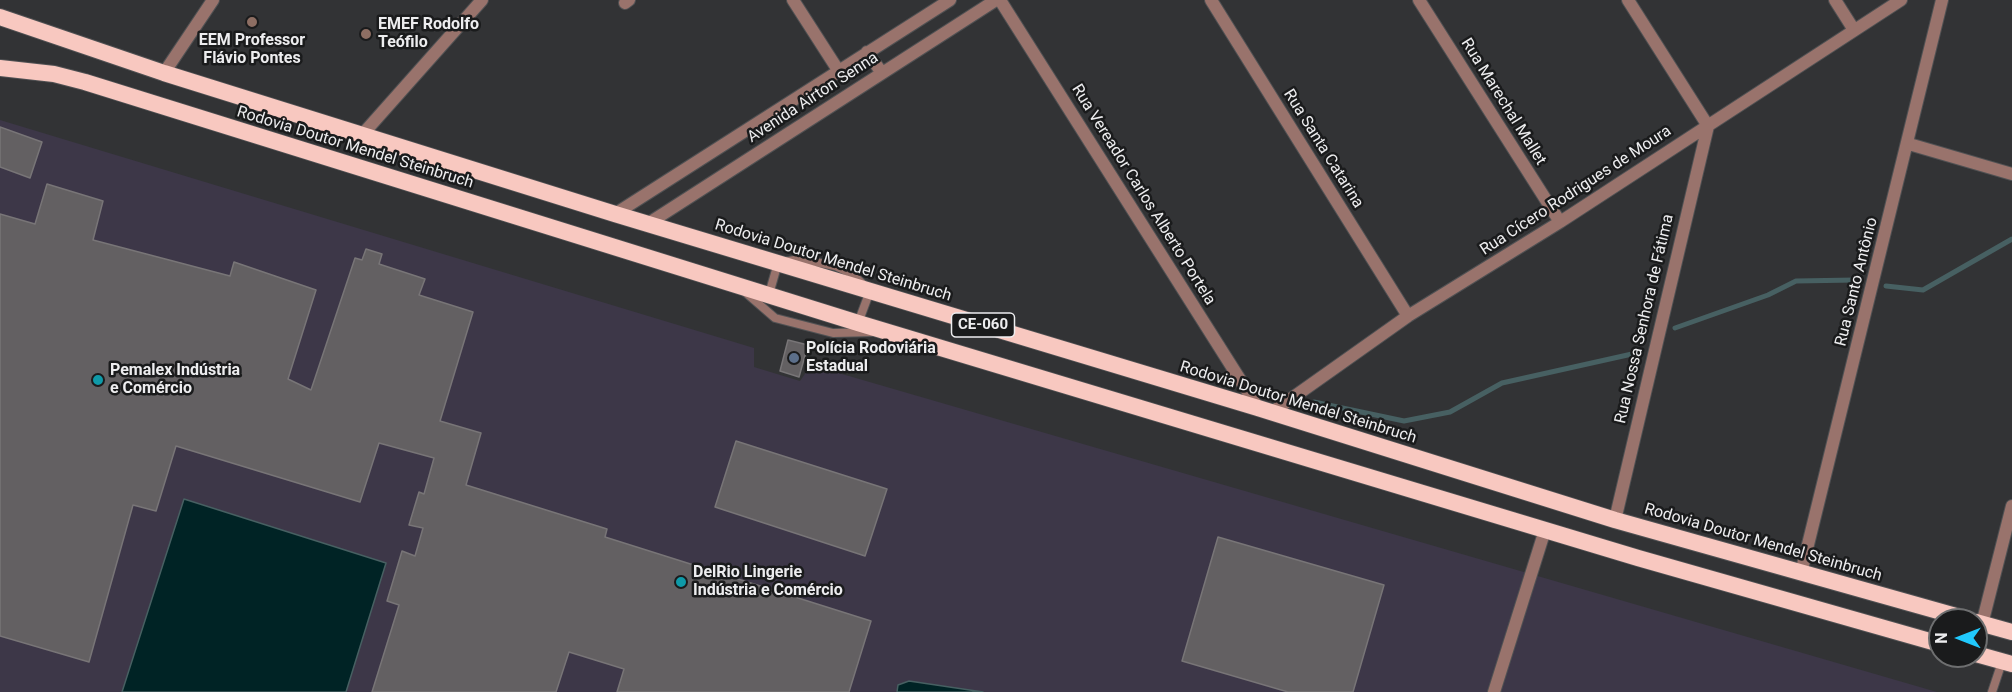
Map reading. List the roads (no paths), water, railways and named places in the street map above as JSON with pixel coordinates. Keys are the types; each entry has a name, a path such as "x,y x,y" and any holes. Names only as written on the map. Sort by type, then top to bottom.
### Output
{"highway":[{"name":"Rodovia Doutor Mendel Steinbruch","path":"0,17 164,73 615,214 1265,411 1615,520 1928,608"},
{"name":"Rodovia Doutor Mendel Steinbruch","path":"0,68 33,71 85,82 858,323 1545,530 1928,641"},
{"name":"Rodovia Doutor Mendel Steinbruch","path":"1988,625 2012,632"},
{"path":"1988,657 2007,663"}],"street":[{"path":"164,73 213,0"},
{"path":"362,135 482,0"},
{"path":"793,0 838,70"},
{"name":"Avenida Airton Senna","path":"615,214 950,0"},
{"name":"Avenida Airton Senna","path":"648,223 998,0"},
{"name":"Rua Vereador Carlos Alberto Portela","path":"998,0 1265,411"},
{"name":"Rua Santa Catarina","path":"1211,0 1408,316"},
{"name":"Rua Marechal Mallet","path":"1419,0 1560,222"},
{"path":"1628,0 1708,126"},
{"path":"1835,0 1854,30"},
{"name":"Rua Cícero Rodrigues de Moura","path":"1265,411 1408,316 1560,222 1901,0"},
{"name":"Rua Santo Antônio","path":"1802,573 1909,144 1942,0"},
{"path":"867,52 882,73"},
{"name":"Rua Nossa Senhora de Fátima","path":"1615,520 1708,126"},
{"path":"1909,144 2012,174"},
{"path":"1980,608 2012,506"},
{"path":"1494,692 1545,530"}],"lane":[{"path":"769,294 778,263"},
{"path":"736,284 775,318 833,333 890,332"},
{"path":"858,323 870,291"},
{"path":"1992,692 2007,663"}],"water":[{"path":"184,499 386,563 346,692 122,692"},
{"path":"909,681 983,692 897,692 898,685"}],"waterway":[{"path":"1886,286 1923,290 2012,239"},
{"path":"1675,328 1768,295 1796,281 1855,280"},
{"path":"1314,402 1404,421 1450,412 1502,383 1641,352"}],"place":[{"name":"EEM Professor Flávio Pontes","path":"252,22"},
{"name":"EMEF Rodolfo Teófilo","path":"366,34"},
{"name":"Polícia Rodoviária Estadual","path":"794,358"},
{"name":"Pemalex Indústria e Comércio","path":"98,380"},
{"name":"DelRio Lingerie Indústria e Comércio","path":"681,582"}]}
